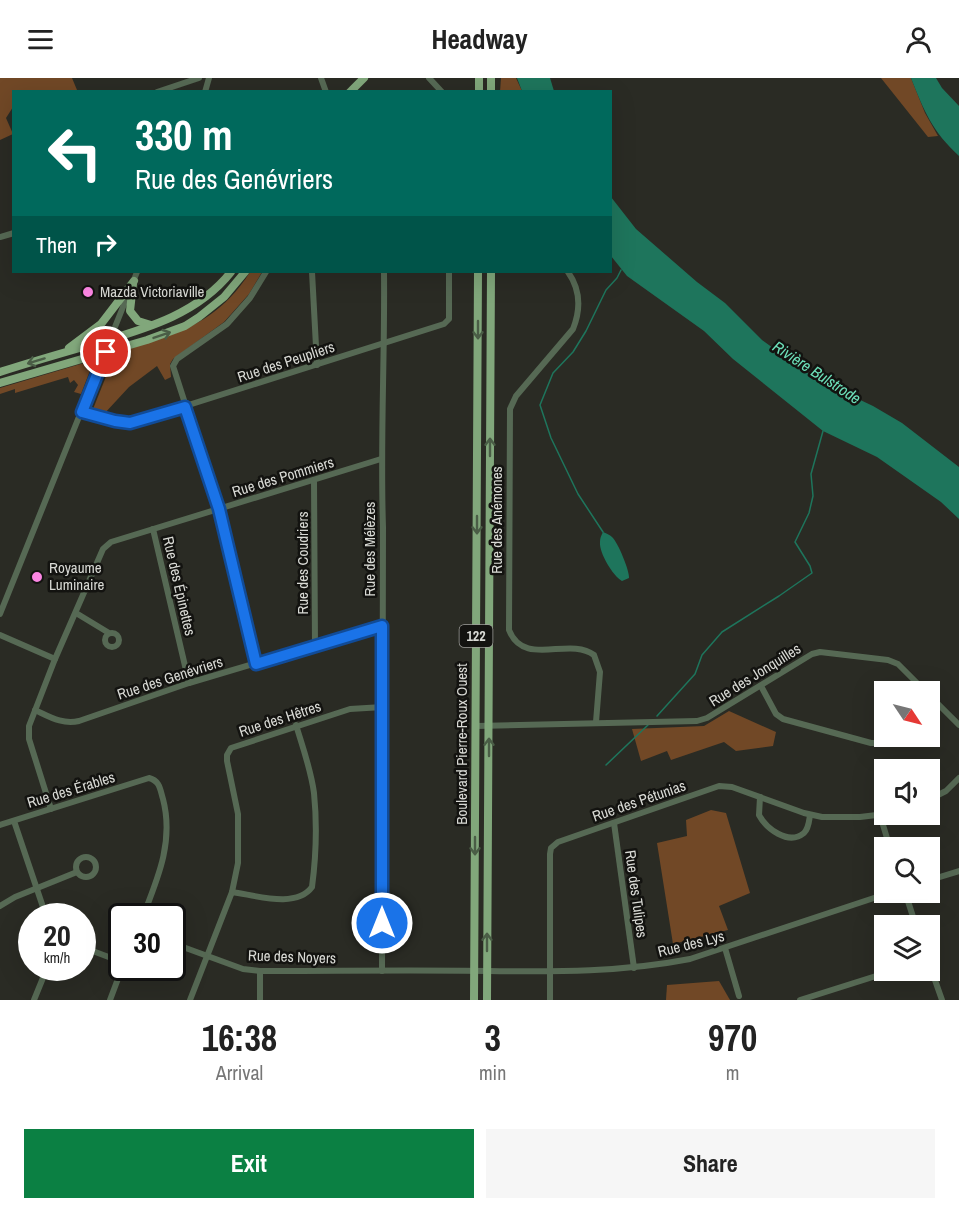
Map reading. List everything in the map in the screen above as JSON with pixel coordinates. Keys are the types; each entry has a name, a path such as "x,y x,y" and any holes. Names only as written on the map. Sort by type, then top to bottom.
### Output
{"main road":[{"path":"352,90 364,78"},
{"path":"0,372 152,326 177,315 201,300 230,273"},
{"path":"0,383 169,333 199,317 224,297 244,273"},
{"name":"Boulevard Pierre-Roux Ouest","path":"474,1000 478,273"},
{"name":"Boulevard Pierre-Roux Ouest","path":"487,1000 491,273"},
{"path":"134,280 130,311 138,321 152,326"},
{"path":"59,354 88,336 101,324 134,280"}],"street":[{"path":"163,90 199,78"},
{"path":"429,78 440,90"},
{"path":"1,609 137,273"},
{"path":"256,664 219,509 173,364 227,324 250,298 265,273"},
{"path":"312,273 317,365"},
{"name":"Rue des Mélèzes","path":"382,971 383,527 381,459 384,273"},
{"name":"Rue des Peupliers","path":"82,412 130,423 447,322 449,273"},
{"name":"Rue des Anémones","path":"569,273 576,286 579,300 573,329 516,396 510,409 509,630 515,641 529,650 582,649 594,655 600,672 596,722"},
{"name":"Rue des Pommiers","path":"51,809 29,739 29,726 55,659 103,549 111,542 381,459"},
{"name":"Rue des Coudriers","path":"314,480 315,645"},
{"name":"Rue des Épinettes","path":"153,529 189,683"},
{"path":"76,613 109,633"},
{"name":"Rue des Genévriers","path":"35,711 70,723 189,683 382,626"},
{"path":"0,635 55,659"},
{"name":"Rue des Jonquilles","path":"476,726 697,721 707,718 812,654 820,652 888,660 898,664 915,681"},
{"path":"761,686 776,714 783,719 874,743"},
{"path":"940,706 959,725"},
{"name":"Rue des Hêtres","path":"190,1000 232,891 238,863 240,837 235,794 226,755 231,748 296,725 350,709 383,707"},
{"path":"232,891 288,899 300,897 312,887 314,792 296,725"},
{"name":"Rue des Érables","path":"0,825 149,778 155,780 159,785 164,803 167,844 159,875 148,903"},
{"path":"940,794 959,778"},
{"name":"Rue des Pétunias","path":"550,1000 551,848 558,842 719,786 732,787 810,815 841,818 874,816"},
{"path":"760,797 759,815 770,830 779,834 788,837 804,833 808,827 810,815"},
{"path":"14,821 41,903"},
{"name":"Rue des Tulipes","path":"614,823 634,968"},
{"path":"940,877 959,871"},
{"path":"0,906 15,897 77,872"},
{"name":"Rue des Lys","path":"487,971 550,972 634,968 690,959 874,898"},
{"name":"Rue des Noyers","path":"186,948 243,969 260,971 487,971"},
{"path":"725,948 739,996"},
{"path":"260,971 260,1000"},
{"path":"800,1000 874,977"},
{"path":"34,1000 42,981"},
{"path":"110,1000 117,981"},
{"path":"935,981 942,1000"}],"shaded area":[{"path":"0,78 72,78 77,90 12,90 12,109 6,118 12,134 0,140"},
{"path":"501,78 516,78 522,90 500,90"},
{"path":"517,78 550,78 554,90 522,90"},
{"path":"881,78 911,78 925,113 938,136 928,137"},
{"path":"911,78 936,78 959,106 959,156 942,138 930,120"},
{"path":"612,198 636,229 725,303 762,340 816,379 873,406 902,423 959,467 959,519 941,502 877,457 823,431 733,359 704,331 627,276 612,257"},
{"path":"249,273 261,273 249,294 224,322 173,359 170,364 171,377 165,380 157,366 129,387 104,414 93,409 115,354 169,336 197,323 220,307"},
{"path":"84,363 89,364 91,368 81,394 74,392 78,385 74,380 70,383 68,377 15,393 15,389 0,394 0,388"},
{"path":"603,532 611,536 617,545 626,564 629,578 622,581 607,564 600,547"},
{"path":"729,711 776,732 773,746 736,751 724,742 671,760 667,751 641,761 632,729 704,726"},
{"path":"711,810 726,813 750,893 719,906 728,930 673,944 657,843 687,836 686,820"},
{"path":"719,981 730,1000 666,1000 667,985"}],"waterway":[{"path":"603,532 578,494 551,438 540,405 553,373 573,352 606,290 621,270"},
{"path":"657,716 695,674 702,655 722,632 812,573 795,542 809,513 813,496 811,474 823,431"},
{"path":"606,765 648,725"}],"place":[{"name":"Mazda Victoriaville","path":"88,292"},
{"name":"Royaume Luminaire","path":"37,577"}],"route":[{"path":"106,352 82,412 130,423 185,407 219,509 256,664 382,626 382,923"}],"water label":[{"name":"Rivière Bulstrode","path":"817,372"}]}
